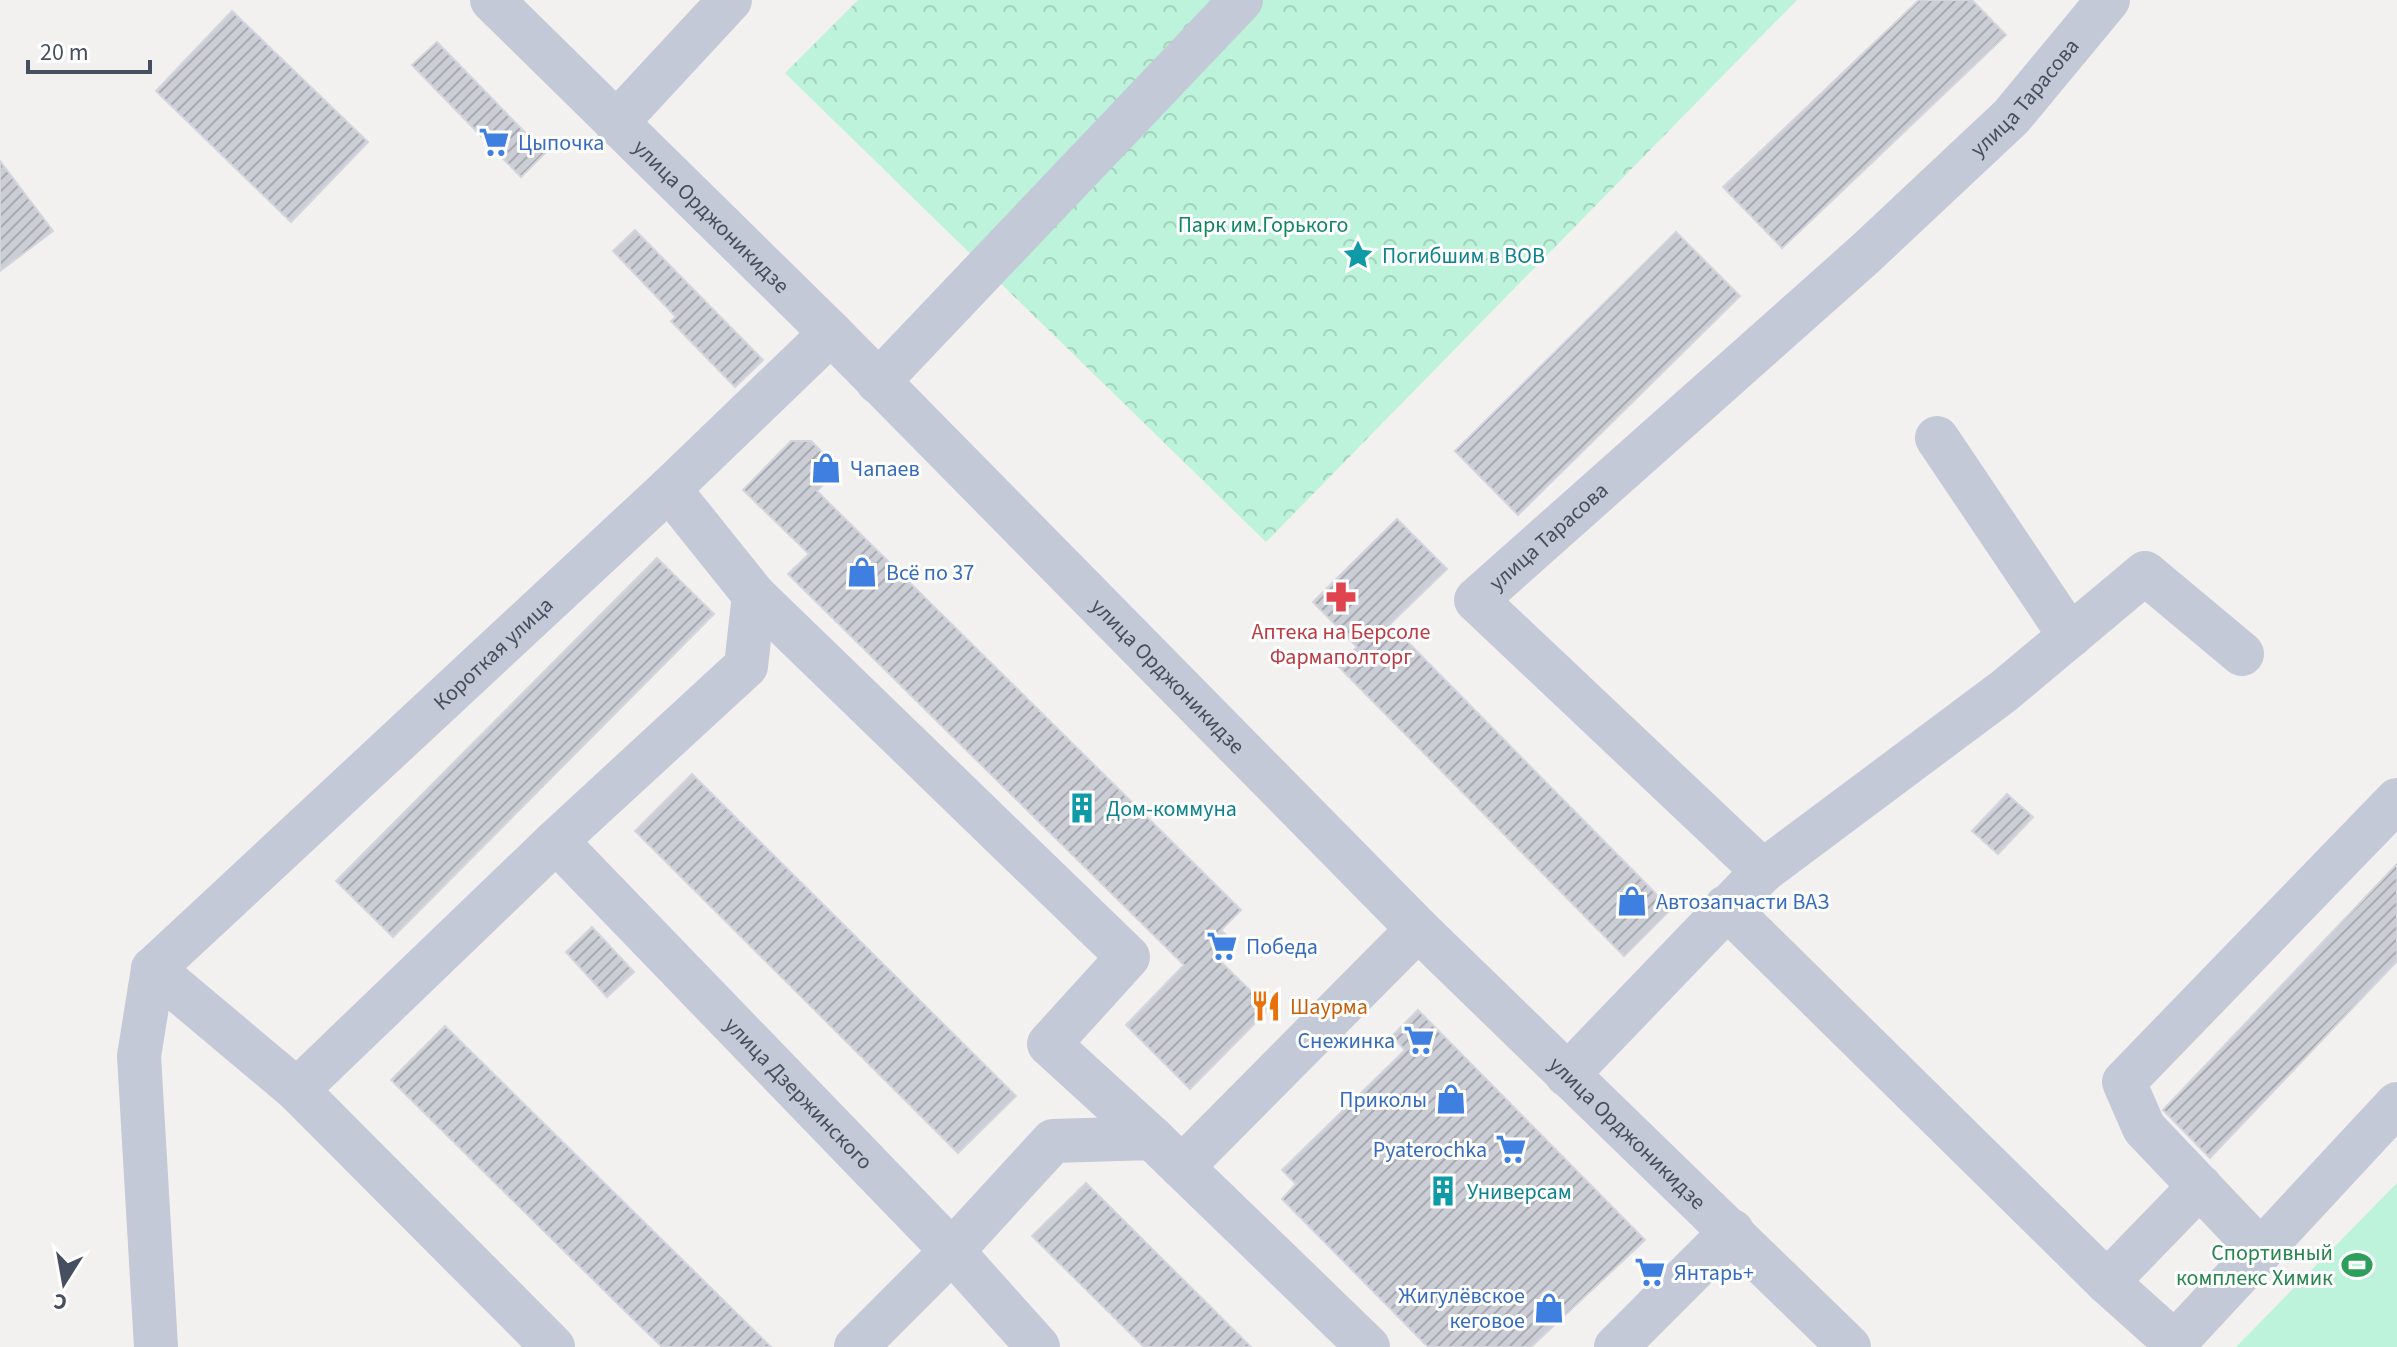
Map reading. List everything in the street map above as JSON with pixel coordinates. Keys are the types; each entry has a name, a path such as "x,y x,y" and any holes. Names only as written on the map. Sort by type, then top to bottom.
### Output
{"street":[{"name":"улица Орджоникидзе","path":"492,0 831,333 1418,929 1849,1347"},
{"path":"616,123 730,0"},
{"path":"878,382 1241,0"},
{"name":"улица Тарасова","path":"1763,871 1476,600 1865,254 2011,117 2108,0"},
{"name":"Короткая улица","path":"153,969 669,489 831,333"},
{"path":"1937,438 2070,636"},
{"path":"669,489 754,595 1128,957 1049,1044 1167,1152 1368,1347"},
{"path":"1567,1075 1763,871 2004,691 2145,573 2242,654"},
{"path":"297,1090 556,841 746,666 754,595"},
{"path":"2261,1251 2144,1128 2124,1082 2397,800"},
{"name":"улица Дзержинского","path":"556,841 952,1251 1038,1347"},
{"path":"1726,907 2173,1345 2397,1104"},
{"path":"856,1347 952,1251 1053,1141 1167,1152 1418,929"},
{"path":"153,969 297,1090 532,1340"},
{"path":"153,969 139,1056 156,1347"},
{"path":"2107,1282 2200,1186"},
{"path":"1616,1347 1732,1231"}],"green space":[{"name":"Парк им.Горького","path":"858,0 1797,0 1266,542 785,73"},
{"name":"Спортивный комплекс Химик","path":"2397,1183 2397,1347 2236,1347"}],"building":[{"path":"1919,0 1972,0 2006,35 1782,248 1723,187"},
{"path":"232,11 368,142 291,222 156,91"},
{"path":"437,42 545,153 521,177 412,65"},
{"path":"0,161 53,231 0,271"},
{"path":"635,230 763,360 735,387 671,321 676,317 613,251"},
{"path":"1676,232 1740,296 1518,515 1455,451"},
{"name":"Дом-коммуна","path":"791,441 811,441 839,469 817,491 1241,910 1221,930 1235,944 1219,960 1269,1009 1190,1089 1126,1025 1184,965 788,574 809,554 743,490"},
{"path":"1397,519 1447,569 1390,624 1671,909 1624,956 1338,666 1357,647 1313,602"},
{"path":"657,558 714,614 393,937 336,881"},
{"path":"692,774 1016,1096 958,1153 635,831"},
{"path":"2007,794 2033,817 1998,854 1972,831"},
{"path":"2397,864 2397,961 2210,1158 2163,1110"},
{"path":"592,927 634,972 607,997 566,952"},
{"name":"Универсам","path":"1418,1010 1645,1240 1531,1347 1428,1347 1282,1199 1296,1184 1282,1170 1405,1050 1392,1036"},
{"path":"445,1026 771,1347 662,1347 631,1317 391,1080"},
{"path":"1086,1183 1251,1347 1144,1347 1032,1236"}],"place":[{"name":"Цыпочка","path":"494,142"},
{"name":"Погибшим в ВОВ","path":"1358,255"},
{"name":"Чапаев","path":"826,468"},
{"name":"Всё по 37","path":"862,572"},
{"name":"Аптека на Берсоле Фармаполторг","path":"1341,597"},
{"name":"Дом-коммуна","path":"1082,808"},
{"name":"Автозапчасти ВАЗ","path":"1632,901"},
{"name":"Победа","path":"1222,946"},
{"name":"Шаурма","path":"1266,1006"},
{"name":"Снежинка","path":"1419,1040"},
{"name":"Приколы","path":"1451,1099"},
{"name":"Pyaterochka","path":"1511,1149"},
{"name":"Универсам","path":"1443,1191"},
{"name":"Спортивный комплекс Химик","path":"2357,1265"},
{"name":"Янтарь+","path":"1650,1272"},
{"name":"Жигулёвское кеговое","path":"1549,1308"}]}
